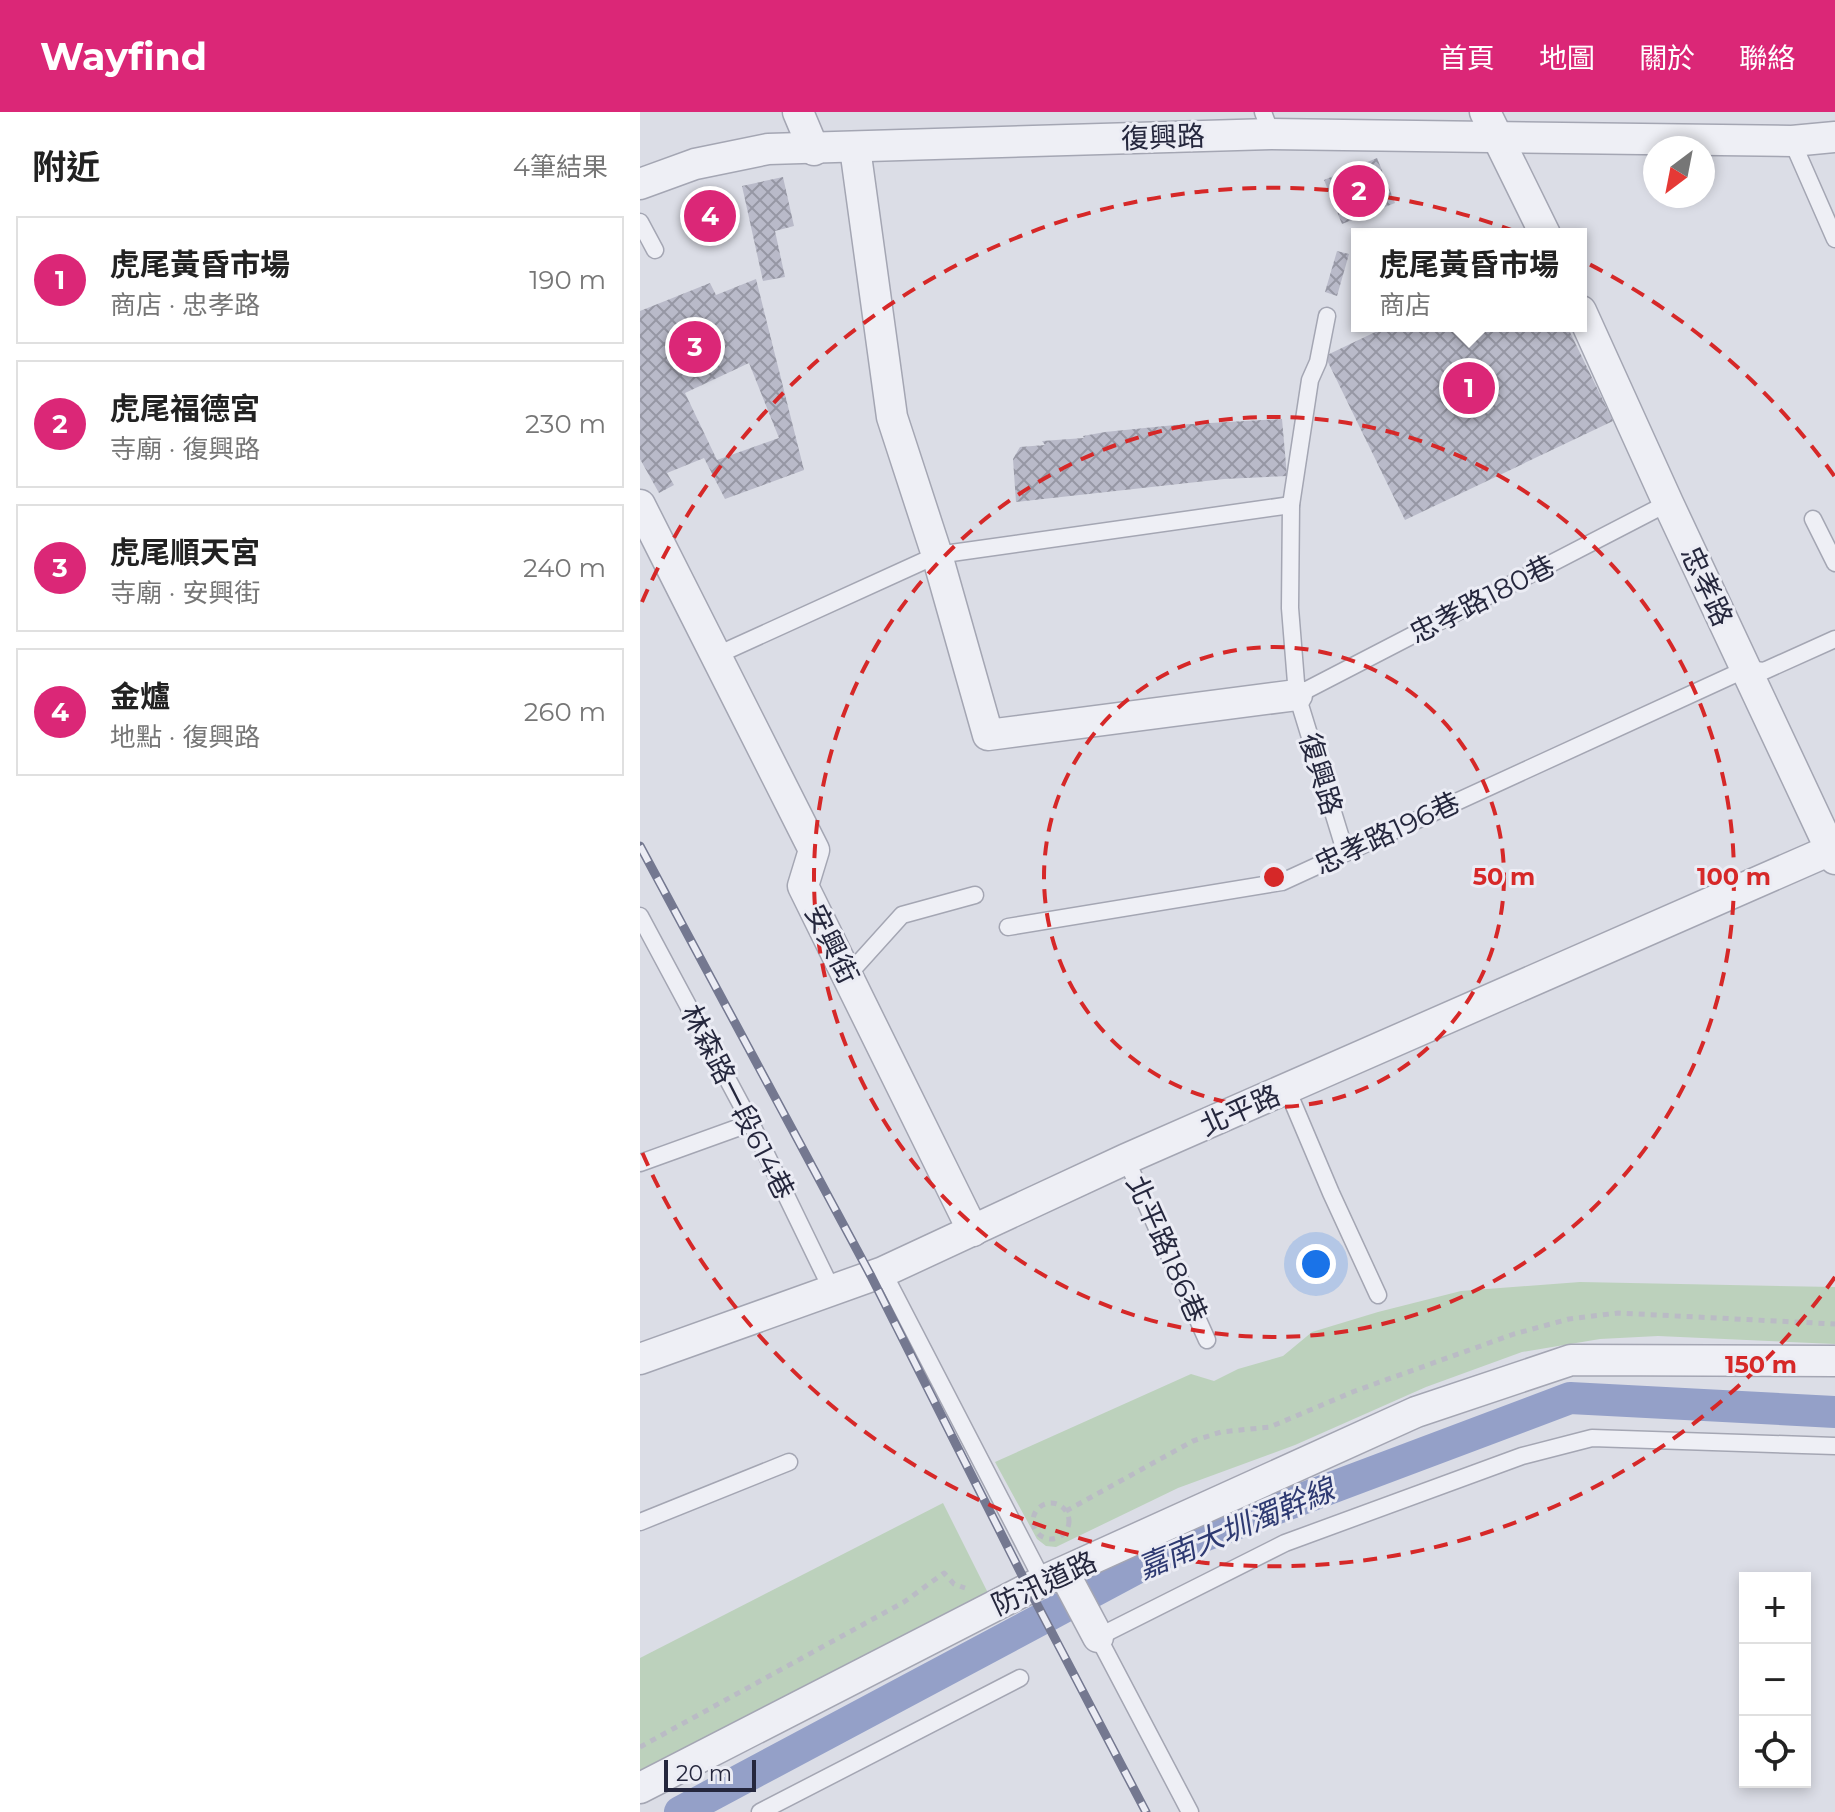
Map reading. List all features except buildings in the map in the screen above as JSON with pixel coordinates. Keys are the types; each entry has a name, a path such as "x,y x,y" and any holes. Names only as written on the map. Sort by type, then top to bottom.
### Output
{"street":[{"path":"798,112 814,150"},
{"name":"復興路","path":"640,184 695,164 768,149 855,148 1267,123 1491,124 1792,141 1835,137"},
{"path":"1491,124 1542,228"},
{"path":"855,148 892,417 937,555 988,735 1297,695"},
{"name":"忠孝路","path":"1587,324 1833,852"},
{"name":"安興街","path":"640,505 814,850 803,886 973,1231"},
{"name":"北平路","path":"640,1359 883,1272 1126,1159 1833,852"},
{"name":"防汛道路","path":"640,1788 999,1603 1416,1412 1571,1360 1835,1361"},
{"path":"1053,1577 1098,1637"}],"lane":[{"path":"1792,141 1835,239"},
{"path":"640,222 655,250"},
{"name":"復興路","path":"1327,316 1318,362 1310,380 1291,505 1290,608 1297,695 1345,851"},
{"name":"忠孝路180巷","path":"1297,695 1668,503"},
{"path":"715,656 937,555 1291,505"},
{"path":"1813,519 1835,563"},
{"name":"忠孝路196巷","path":"1008,927 1282,882 1746,669 1764,671 1835,639"},
{"path":"847,976 902,915 975,895"},
{"name":"林森路一段614巷","path":"640,916 751,1123 832,1290"},
{"path":"1287,1089 1378,1295"},
{"path":"640,1163 751,1123"},
{"name":"北平路186巷","path":"1126,1159 1207,1340"},
{"path":"883,1272 1053,1577"},
{"path":"1190,1812 1098,1637 1285,1543 1522,1456 1592,1438 1835,1446"},
{"path":"640,1522 789,1462"},
{"path":"760,1812 1020,1678"}],"path":[{"path":"1052,1502 1066,1511 1069,1525 1065,1535 1051,1541 1041,1536 1033,1522 1038,1507 1052,1502"},
{"path":"640,1747 904,1602 944,1573 954,1584 965,1588 986,1580 999,1603"}],"green space":[{"path":"1580,1282 1835,1287 1835,1344 1658,1336 1600,1339 1522,1352 1426,1387 1295,1445 1178,1488 1056,1547 1046,1546 1037,1539 995,1462 1191,1374 1214,1381 1238,1369 1283,1356 1312,1332 1461,1291"},
{"path":"943,1503 989,1595 640,1770 640,1658"}],"waterway":[{"name":"嘉南大圳濁幹線","path":"680,1812 1182,1544 1570,1398 1835,1412"}],"railway":[{"path":"640,846 871,1276 1146,1812"}],"place":[{"name":"虎尾福德宮","path":"1359,191"},
{"name":"金爐","path":"710,216"},
{"name":"虎尾順天宮","path":"695,347"},
{"name":"虎尾黃昏市場","path":"1469,388"}]}
